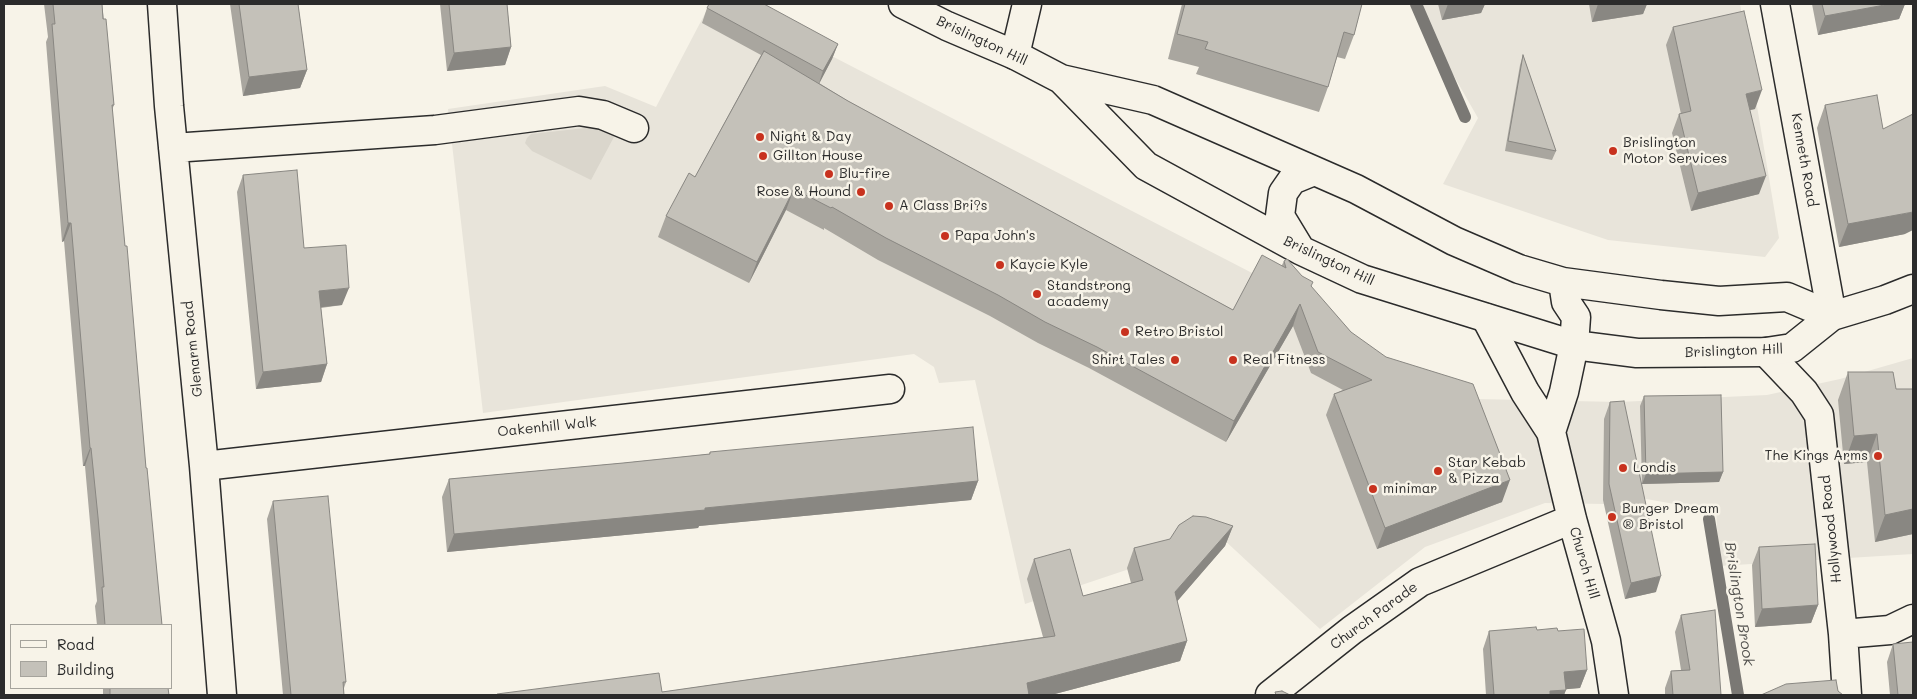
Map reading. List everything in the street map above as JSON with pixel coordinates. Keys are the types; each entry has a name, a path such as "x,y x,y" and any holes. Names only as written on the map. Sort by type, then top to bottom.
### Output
{"main road":[{"name":"Glenarm Road","path":"162,4 173,148 204,466 222,695"},
{"name":"Brislington Hill","path":"904,4 947,26 1015,55 1061,79 1153,100 1356,189 1454,241 1519,269 1562,282 1719,301 1787,297 1832,316 1792,348 1766,352 1637,353 1574,345 1486,318 1362,279 1300,250 1146,166 1061,79"},
{"path":"1015,55 1027,4"},
{"name":"Kenneth Road","path":"1775,4 1832,316"},
{"path":"173,148 436,130 579,112 603,115 634,128"},
{"path":"1300,250 1280,216 1283,193 1292,180 1314,170"},
{"path":"1551,432 1564,392 1574,345 1576,317 1566,302 1562,282"},
{"path":"1832,316 1885,300 1913,289"},
{"name":"Church Hill","path":"1486,318 1525,392 1551,432 1572,519 1606,641 1614,695"},
{"name":"Hollywood Road","path":"1766,352 1804,392 1819,415 1843,634 1847,695"},
{"name":"Oakenhill Walk","path":"204,466 890,389"},
{"name":"Church Parade","path":"1270,695 1352,630 1420,582 1572,519"},
{"path":"1843,634 1890,630 1913,619"}],"shaded area":[{"path":"710,4 731,4 1318,307 1369,355 1476,399 1619,402 1767,395 1840,379 1913,358 1913,554 1719,566 1716,507 1680,505 1635,497 1604,504 1545,503 1425,547 1320,629 1207,524 1159,559 1025,604 975,380 939,383 934,367 914,354 483,413 448,109 605,86 656,107"},
{"name":"Brislington Motor Services","path":"1414,4 1740,4 1779,238 1765,257 1608,240 1443,184 1478,118"},
{"path":"603,126 604,131 615,135 591,180 532,151 525,143 531,134"}],"building":[{"path":"53,4 102,4 103,19 106,19 125,246 127,246 162,624 105,624 102,587 104,587 71,223 68,223 52,24 55,24"},
{"path":"239,4 298,4 307,70 249,77"},
{"path":"449,4 507,4 511,47 454,53"},
{"path":"709,4 764,4 838,44 823,71 707,8"},
{"path":"1185,4 1362,4 1354,35 1344,32 1328,87 1205,49 1208,42 1177,34"},
{"path":"1822,4 1890,4 1825,16"},
{"path":"1744,11 1762,90 1746,94 1766,176 1698,193 1679,114 1691,111 1673,27"},
{"path":"764,51 848,101 1233,310 1262,255 1286,268 1284,261 1287,259 1302,276 1313,282 1311,286 1351,332 1386,357 1473,384 1510,480 1385,528 1334,394 1372,380 1318,352 1300,304 1234,421 1097,347 1045,322 998,295 886,238 832,207 794,189 757,262 666,216 689,173 695,177"},
{"path":"1523,55 1556,151 1508,141"},
{"path":"1877,95 1883,129 1913,114 1913,212 1848,224 1825,105"},
{"path":"297,170 304,248 346,245 349,288 319,291 327,364 263,372 243,175"},
{"path":"1848,372 1893,372 1896,389 1913,389 1913,509 1885,515 1877,434 1854,436"},
{"path":"1721,395 1723,472 1646,474 1644,396"},
{"path":"1624,401 1661,576 1631,583 1609,484 1610,402"},
{"path":"973,427 978,481 454,534 449,479"},
{"path":"328,496 346,682 343,682 344,695 291,695 273,501"},
{"path":"1193,516 1206,517 1233,526 1175,592 1187,641 1027,683 1029,695 497,695 659,673 662,692 1055,636 1034,559 1070,549 1083,596 1143,580 1134,548 1170,539 1179,525"},
{"path":"1815,544 1818,605 1762,609 1759,547"},
{"path":"1715,610 1721,695 1673,695 1671,671 1690,670 1681,615"},
{"path":"1536,627 1537,630 1557,628 1558,631 1584,629 1587,670 1564,672 1566,690 1550,691 1550,695 1494,695 1489,631"},
{"path":"1913,642 1913,695 1898,695 1893,644"},
{"path":"1836,680 1838,691 1843,695 1761,695 1786,684"},
{"path":"110,689 168,689 169,695 110,695"},
{"path":"1282,691 1290,695 1276,695 1275,692"}],"waterway":[{"name":"Brislington Brook","path":"1416,4 1465,117"},
{"name":"Brislington Brook","path":"1709,519 1738,695"}],"place":[{"name":"Night & Day","path":"760,137"},
{"name":"Brislington Motor Services","path":"1613,151"},
{"name":"Gillton House","path":"763,156"},
{"name":"Blu-fire","path":"829,174"},
{"name":"Rose & Hound","path":"861,192"},
{"name":"A Class Bri?s","path":"889,206"},
{"name":"Papa John's","path":"945,236"},
{"name":"Kaycie Kyle","path":"1000,265"},
{"name":"Standstrong academy","path":"1037,294"},
{"name":"Retro Bristol","path":"1125,332"},
{"name":"Shirt Tales","path":"1175,360"},
{"name":"Real Fitness","path":"1233,360"},
{"name":"The Kings Arms","path":"1878,456"},
{"name":"Londis","path":"1623,468"},
{"name":"Star Kebab & Pizza","path":"1438,471"},
{"name":"minimar","path":"1373,489"},
{"name":"Burger Dream ® Bristol","path":"1612,517"}]}
